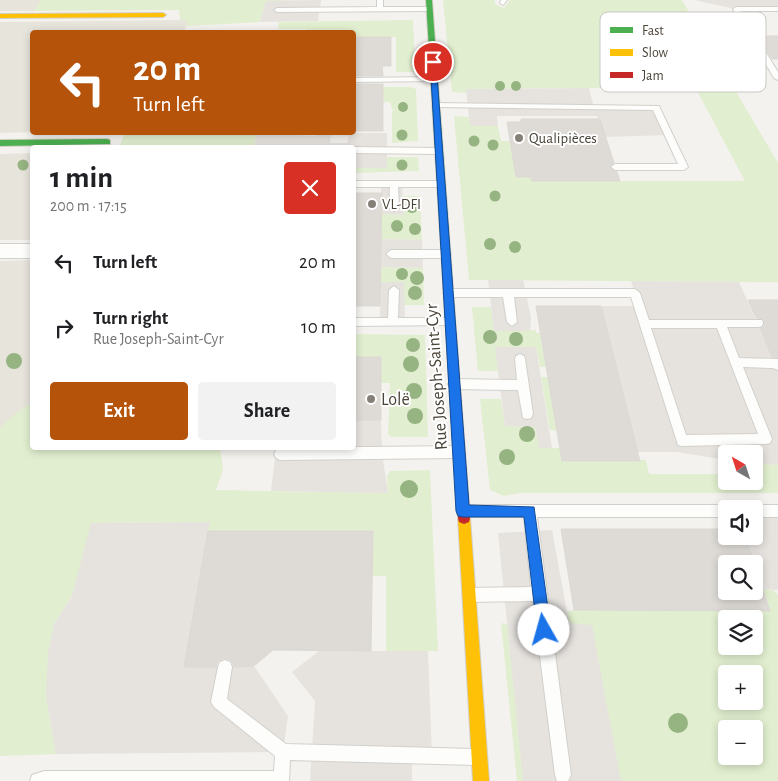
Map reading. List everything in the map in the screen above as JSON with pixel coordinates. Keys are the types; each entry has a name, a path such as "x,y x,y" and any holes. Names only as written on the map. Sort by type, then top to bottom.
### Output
{"street":[{"name":"Rue Joseph-Saint-Cyr","path":"429,4 481,781"},
{"path":"0,16 163,15"},
{"path":"0,143 107,142"},
{"path":"0,251 30,251"}],"lane":[{"path":"380,0 380,9"},
{"path":"277,10 380,9 429,4"},
{"path":"738,12 736,9 778,9"},
{"path":"766,58 778,78"},
{"path":"356,80 434,80"},
{"path":"436,105 656,108 684,168 615,167"},
{"path":"356,150 439,151"},
{"path":"356,184 441,184"},
{"path":"394,184 394,208"},
{"path":"391,254 446,254"},
{"path":"393,322 394,290"},
{"path":"508,293 512,322"},
{"path":"448,294 635,293 682,441 766,439 720,323"},
{"path":"356,322 450,322"},
{"path":"645,324 758,323"},
{"path":"520,359 527,414"},
{"path":"736,362 775,362 778,364"},
{"path":"454,384 523,385"},
{"path":"280,454 459,452"},
{"path":"463,511 718,511"},
{"path":"530,511 563,775"},
{"path":"763,511 778,511"},
{"path":"469,595 540,594"},
{"path":"226,667 219,702 283,752 479,757"},
{"path":"38,781 44,779 281,780 283,752"}],"shaded area":[{"path":"0,0 41,0 34,11 0,11"},
{"path":"321,0 318,21 260,22 266,1"},
{"path":"694,0 778,0 778,9 736,9"},
{"path":"188,20 185,30 30,30 30,132 0,133 0,22"},
{"path":"589,88 594,108 656,108 669,135 605,137 597,116 497,116 498,126 470,126 466,89"},
{"path":"356,133 387,133 387,168 356,168 356,145 255,145 257,135 331,135 330,143 347,143 349,135 356,135"},
{"path":"30,153 30,240 0,240 0,154"},
{"path":"381,184 402,184 404,215 381,214"},
{"path":"381,239 422,240 423,268 381,267"},
{"path":"30,260 30,422 0,498 0,261"},
{"path":"488,280 523,280 531,317 530,331 494,331"},
{"path":"631,281 739,282 770,352 778,352 778,465 763,464 763,445 718,445 718,459 677,452 637,452 601,306 639,306"},
{"path":"380,282 404,282 405,322 380,322"},
{"path":"495,347 536,347 552,448 539,448 535,427 505,426"},
{"path":"356,420 381,420 382,453 388,493 271,491 276,450 356,450"},
{"path":"763,511 778,511 778,590 763,589 763,555 751,555 748,545 763,545"},
{"path":"210,522 184,667 254,666 288,716 283,752 56,754 46,697 48,653 54,624 72,596 91,523"},
{"path":"552,530 569,623 592,625 621,781 523,781 498,533"},
{"path":"319,651 428,651 432,756 412,756 412,781 310,781 315,701 292,672"}],"green space":[{"path":"41,0 315,0 266,1 260,22 186,26 187,20 180,20 179,10 34,11"},
{"path":"443,0 495,0 495,4 504,8 510,0 682,0 689,12 600,12 600,88 466,89 466,93 452,92"},
{"path":"413,20 415,72 396,72 396,37 356,37 356,30 278,29 279,22"},
{"path":"356,87 411,87 416,89 418,141 392,143 393,111 390,102 356,103"},
{"path":"698,92 736,92 778,163 778,282 469,280 454,116 469,117 470,126 498,126 501,141 510,141 516,177 531,177 532,181 745,181"},
{"path":"124,135 257,135 254,145 120,145"},
{"path":"416,157 418,158 419,171 356,173 356,168 387,168 387,158"},
{"path":"403,196 420,196 422,240 381,239 381,214 403,215"},
{"path":"381,267 423,268 424,305 404,305 404,282 380,282"},
{"path":"472,307 491,307 494,331 536,330 536,333 540,333 546,367 540,367 536,347 496,347 498,371 478,371"},
{"path":"356,334 425,335 428,437 391,437 388,434 390,383 381,383 381,357 356,357"},
{"path":"541,377 548,377 557,431 550,430"},
{"path":"480,399 501,399 505,426 535,427 539,448 560,448 562,461 646,460 649,474 718,474 718,490 763,490 763,464 778,465 778,493 519,493 504,496 490,490"},
{"path":"30,403 30,450 220,450 223,470 216,490 388,493 387,476 390,471 430,470 438,651 386,652 386,576 373,576 373,531 208,531 209,522 92,523 72,596 54,624 46,697 56,754 0,756 0,428"},
{"path":"763,589 773,590 778,595 778,781 517,781 501,623 508,625 510,653 570,628 567,612 574,610 718,611 718,655 763,655 763,611 770,611"}],"building":[{"path":"766,36 778,36 778,59 772,59 766,49"},
{"path":"356,37 391,37 391,66 382,66 383,76 356,76"},
{"path":"356,84 383,84 383,131 356,131"},
{"path":"521,119 600,119 614,163 609,167 617,172 620,181 532,181 531,177 516,177 507,122 521,122"},
{"path":"356,193 382,193 380,306 356,306"},
{"path":"748,300 778,300 778,357 772,357 760,328 764,327 764,319 756,318"},
{"path":"536,306 601,306 640,461 562,461"},
{"path":"356,357 381,357 381,420 356,420"},
{"path":"561,529 718,529 718,545 748,545 751,555 718,555 718,600 763,600 763,590 770,611 574,610"},
{"path":"208,531 373,531 371,651 273,650 254,666 234,667 231,660 224,658 218,661 216,667 184,667"}],"traffic: fast":[{"path":"429,0 451,331"},
{"path":"0,143 107,142"}],"traffic: slow":[{"path":"0,16 163,15"},
{"path":"464,518 481,781"}],"traffic: jam":[{"path":"451,331 464,518"}],"place":[{"name":"Qualipièces","path":"519,138"},
{"name":"VL-DFI","path":"372,204"},
{"name":"Lolë","path":"371,399"}],"route":[{"path":"433,62 463,511 530,511 544,630"}]}
